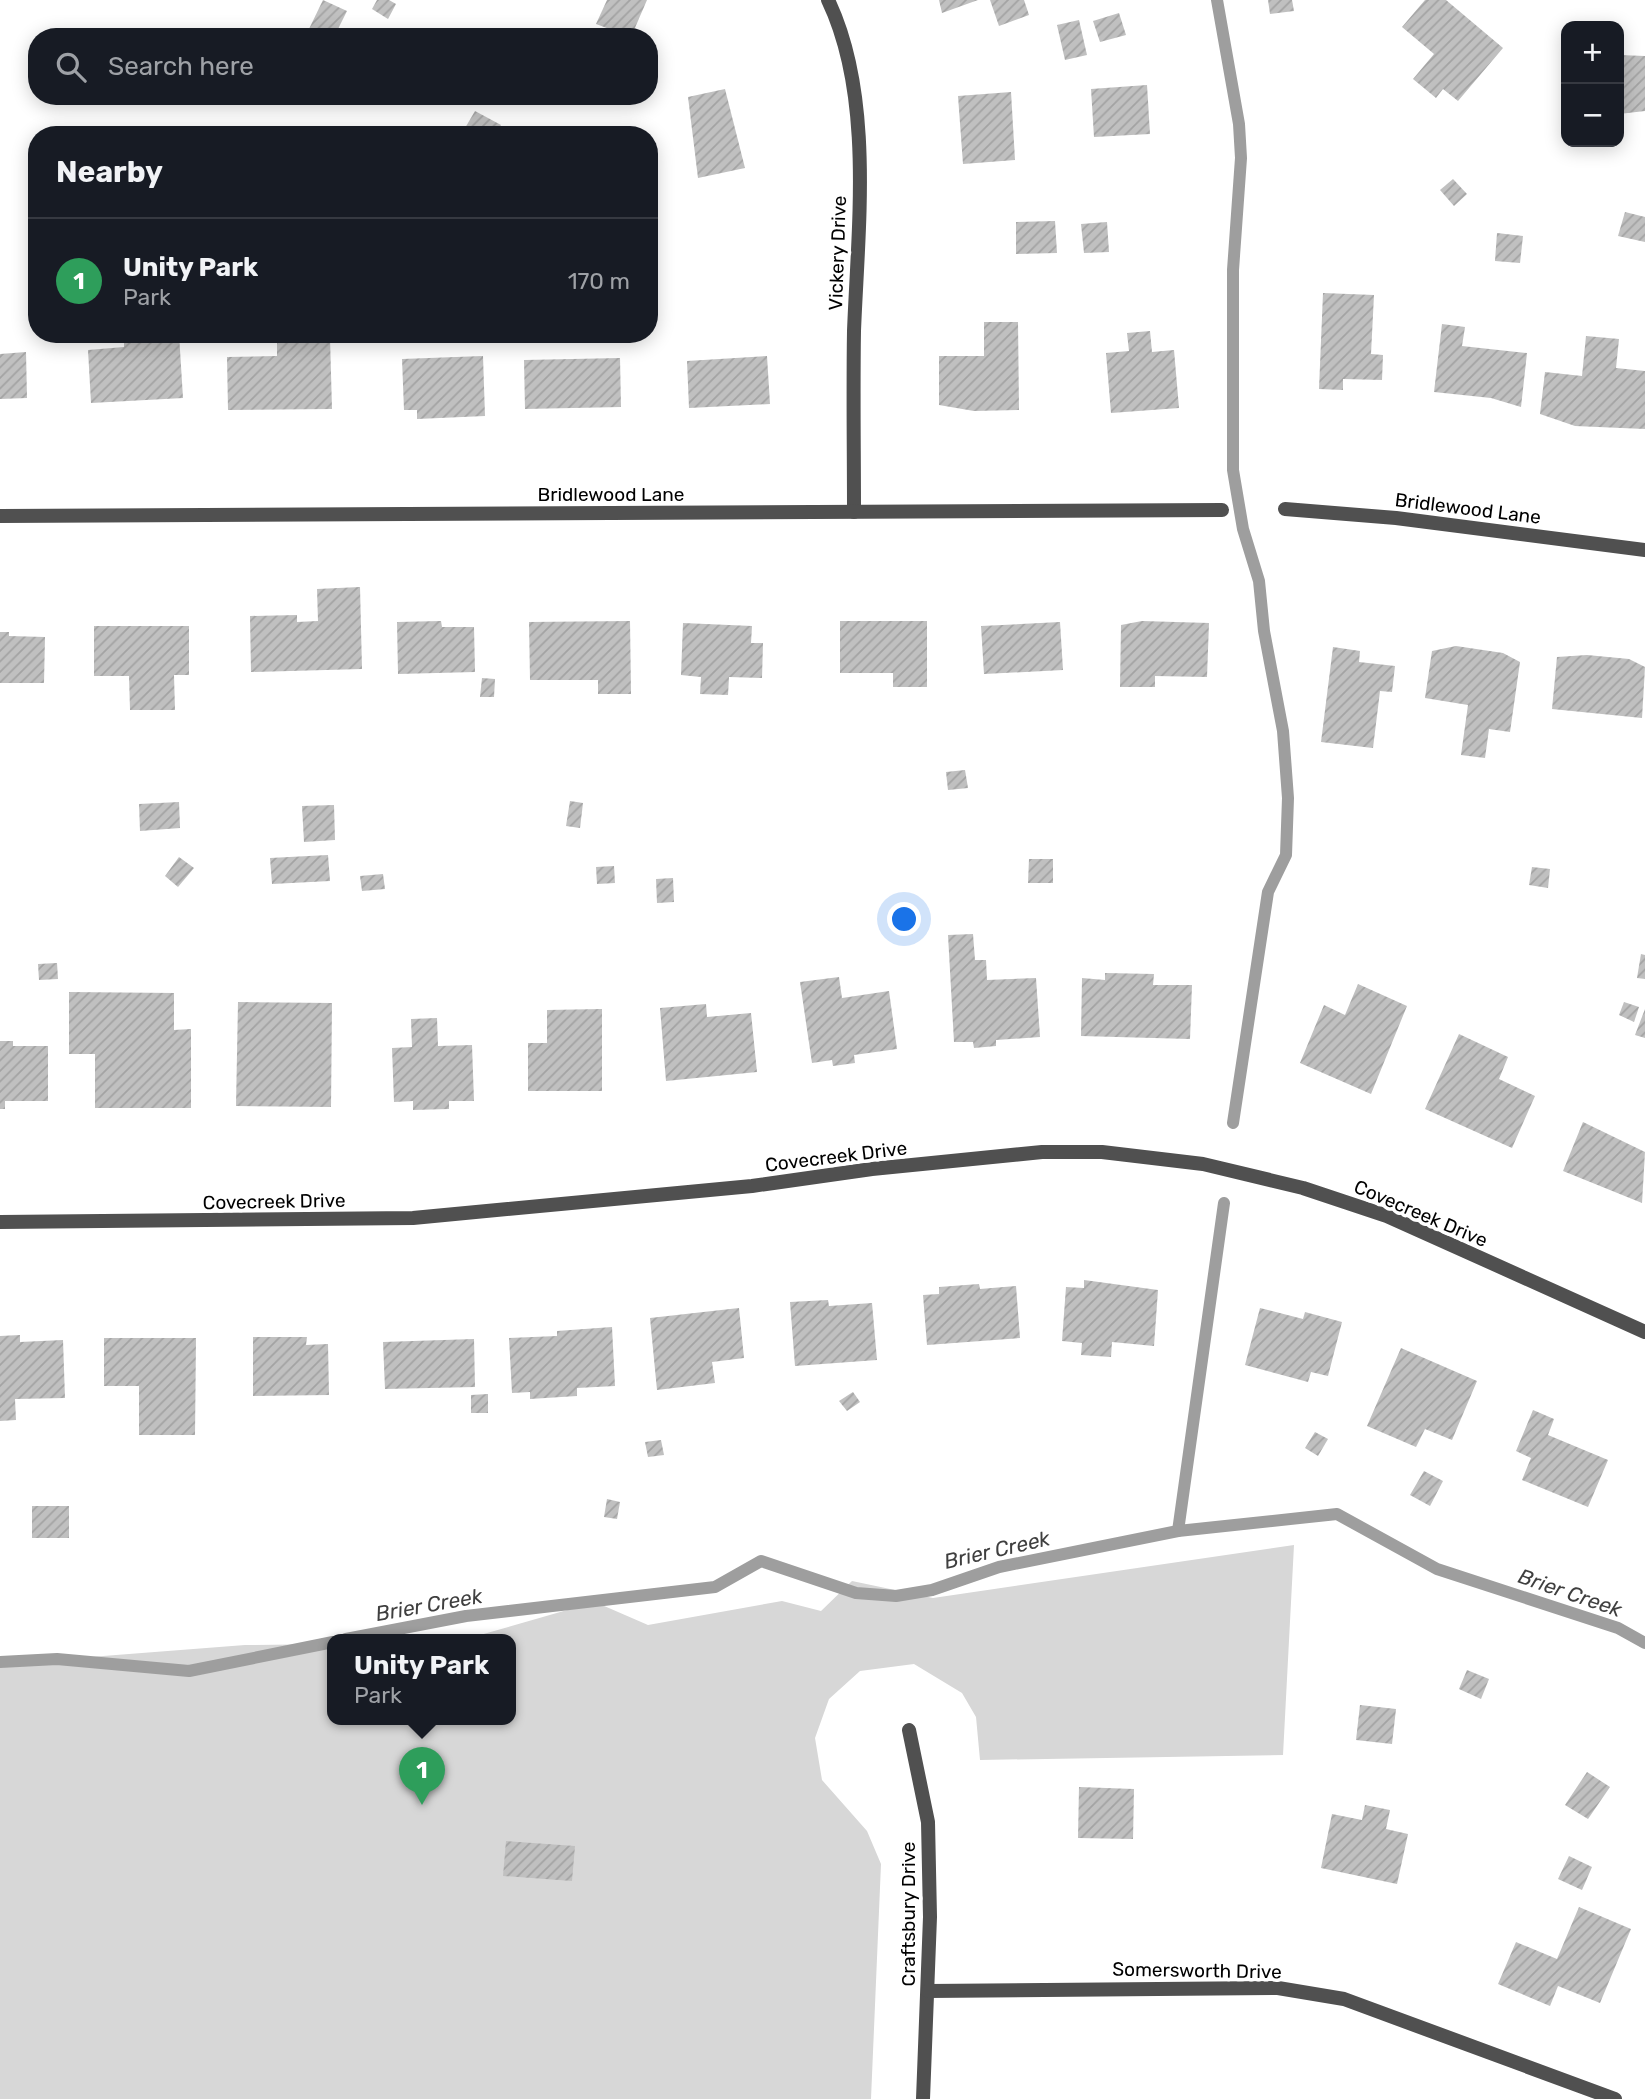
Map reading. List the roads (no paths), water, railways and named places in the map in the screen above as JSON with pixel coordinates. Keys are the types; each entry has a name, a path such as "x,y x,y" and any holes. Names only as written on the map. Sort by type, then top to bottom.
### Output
{"street":[{"name":"Vickery Drive","path":"828,0 846,48 855,107 859,192 854,512"},
{"name":"Bridlewood Lane","path":"1285,509 1396,518 1645,550"},
{"name":"Bridlewood Lane","path":"0,516 1222,510"},
{"name":"Covecreek Drive","path":"0,1222 413,1218 711,1191 872,1169 1042,1152 1102,1152 1203,1164 1303,1188 1387,1216 1645,1332"},
{"name":"Craftsbury Drive","path":"909,1731 928,1822 928,1991 923,2099"},
{"name":"Somersworth Drive","path":"928,1991 1171,1987 1291,1990 1344,1999 1615,2099"}],"waterway":[{"path":"1217,0 1239,124 1241,158 1233,270 1233,470 1243,529 1259,581 1264,631 1283,731 1288,798 1286,855 1268,892 1233,1123"},
{"path":"1178,1531 1224,1203"},
{"name":"Brier Creek","path":"372,1634 466,1616 715,1587 761,1561 856,1593 896,1596 932,1590 999,1567 1178,1531 1337,1514 1437,1569 1618,1628 1645,1643"},
{"name":"Brier Creek","path":"0,1662 57,1659 189,1671 327,1643"}],"place":[{"name":"Unity Park","path":"422,1805"}]}
